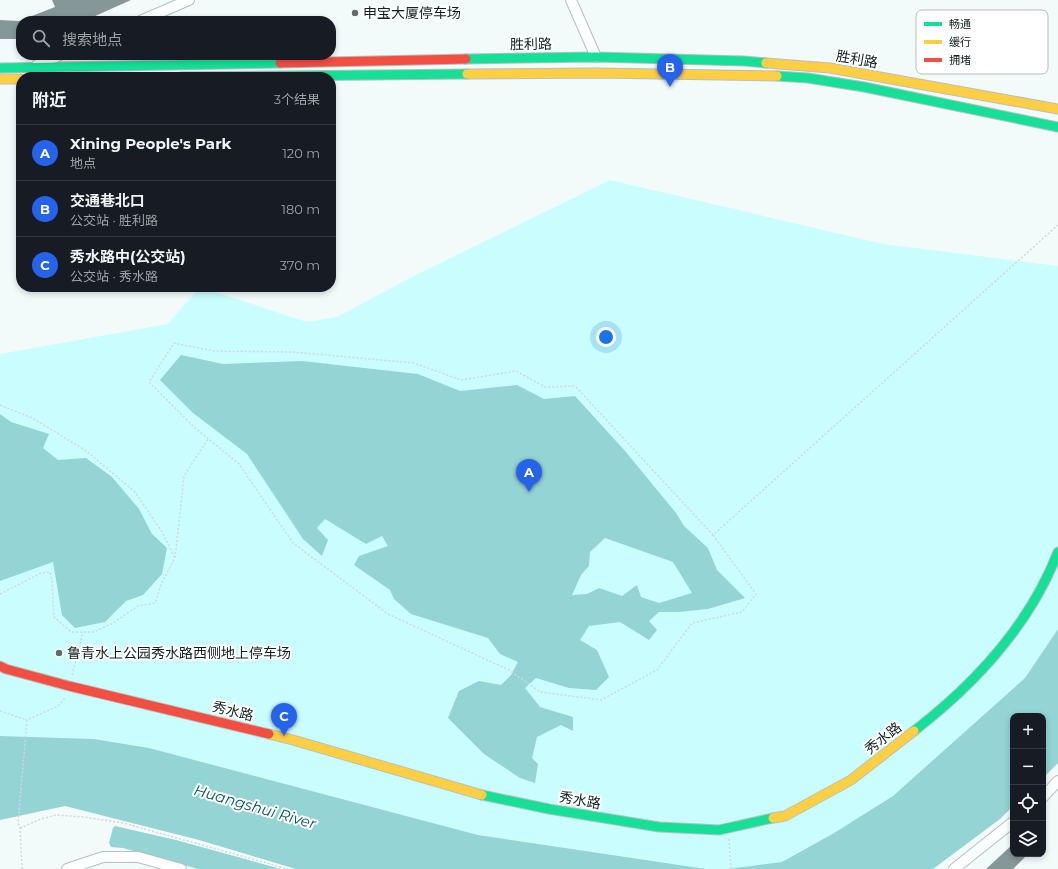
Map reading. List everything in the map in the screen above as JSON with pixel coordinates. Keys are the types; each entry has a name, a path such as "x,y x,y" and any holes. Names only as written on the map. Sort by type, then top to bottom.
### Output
{"main road":[{"name":"胜利路","path":"0,68 596,57 744,61 830,68 1058,109"},
{"name":"胜利路","path":"336,76 598,73 808,78 864,87 1058,127"},
{"path":"0,79 16,78"},
{"name":"秀水路","path":"0,666 6,669 69,686 293,740 485,796 549,809 659,827 719,830 785,816 851,780 939,712 982,671 1022,620 1051,570 1058,552"}],"street":[{"path":"152,16 189,0"},
{"path":"571,0 596,57"},
{"path":"30,68 48,60"},
{"path":"1046,794 1058,781"},
{"path":"954,869 1010,824"},
{"path":"67,869 103,857 138,857 181,869"}],"path":[{"path":"713,535 1058,225"},
{"path":"174,343 214,351 292,352 414,363 461,380 516,371 545,386 575,386 713,535 756,594 742,612 692,623 657,670 601,700 540,692 509,670 388,614 293,543 239,464 194,427 149,382 174,343"},
{"path":"0,405 32,418 85,450 135,492 162,532 175,558"},
{"path":"0,594 41,573 50,572 54,617 71,632 94,632 113,623 138,606 155,603 162,582 175,558 184,476 208,438"},
{"path":"0,711 27,720 58,706 68,694 83,632"},
{"path":"22,869 20,828 18,823 27,720"},
{"path":"20,828 41,819 56,815 84,817 123,824 288,869"},
{"path":"728,828 731,869"}],"shaded area":[{"path":"610,180 883,244 1058,266 1058,629 1025,678 893,796 834,833 782,862 728,869 706,869 478,835 149,748 94,739 0,736 0,354 168,324 196,292 215,292 307,322 337,317 414,276"}],"water":[{"path":"181,355 223,364 302,361 418,374 460,391 517,385 544,399 575,396 625,451 676,513 684,526 708,548 717,570 745,598 708,609 679,612 659,612 649,621 657,630 649,640 620,622 589,626 580,640 597,650 609,677 596,690 569,688 536,678 525,688 540,707 573,717 573,731 561,725 537,737 532,758 538,764 535,783 520,778 484,754 448,718 459,691 479,681 501,685 511,675 518,662 500,654 488,638 411,614 394,599 390,590 354,565 359,556 388,546 382,536 366,544 325,519 317,528 328,540 322,556 303,539 247,454 193,413 160,380","holes":["605,538 673,562 692,593 659,603 641,597 637,585 622,596 599,588 587,594 572,595 581,575 589,566 590,552"]},
{"path":"0,414 11,422 49,434 43,448 58,460 86,458 112,477 139,509 152,534 167,548 162,574 143,595 126,601 105,622 75,628 62,615 53,562 0,581"},
{"path":"1058,629 1058,763 1046,775 1046,713 1010,713 1010,809 1000,819 933,869 728,869 782,862 834,833 893,796 1025,678"},
{"name":"Huangshui River","path":"0,736 94,739 149,748 478,835 706,869 296,869 199,840 65,806 0,820"},
{"path":"115,826 176,840 281,869 198,869 123,848 111,847 109,843 113,828"}],"building":[{"path":"52,0 131,0 95,16 32,16 55,7"},
{"path":"0,20 16,21 16,39 0,39"},
{"path":"1010,847 1010,857 1025,857 1013,869 986,869"}],"traffic: fast":[{"path":"466,59 596,57 744,61 766,63"},
{"path":"0,68 280,63"},
{"path":"336,75 467,74"},
{"path":"777,76 808,78 864,87 1058,127"},
{"path":"914,731 937,713 979,673 998,651 1032,604 1058,552"},
{"path":"482,795 549,809 659,827 719,830 773,818"}],"traffic: slow":[{"path":"766,63 830,68 1058,109"},
{"path":"467,74 598,73 777,76"},
{"path":"0,79 16,79"},
{"path":"773,818 785,816 851,780 914,731"},
{"path":"269,734 482,795"}],"traffic: jam":[{"path":"280,63 466,59"},
{"path":"0,666 6,669 69,686 269,734"}],"place":[{"name":"申宝大厦停车场","path":"355,13"},
{"name":"交通巷北口","path":"670,87"},
{"name":"Xining People's Park","path":"529,492"},
{"name":"鲁青水上公园秀水路西侧地上停车场","path":"59,653"},
{"name":"秀水路中(公交站)","path":"284,736"}]}
